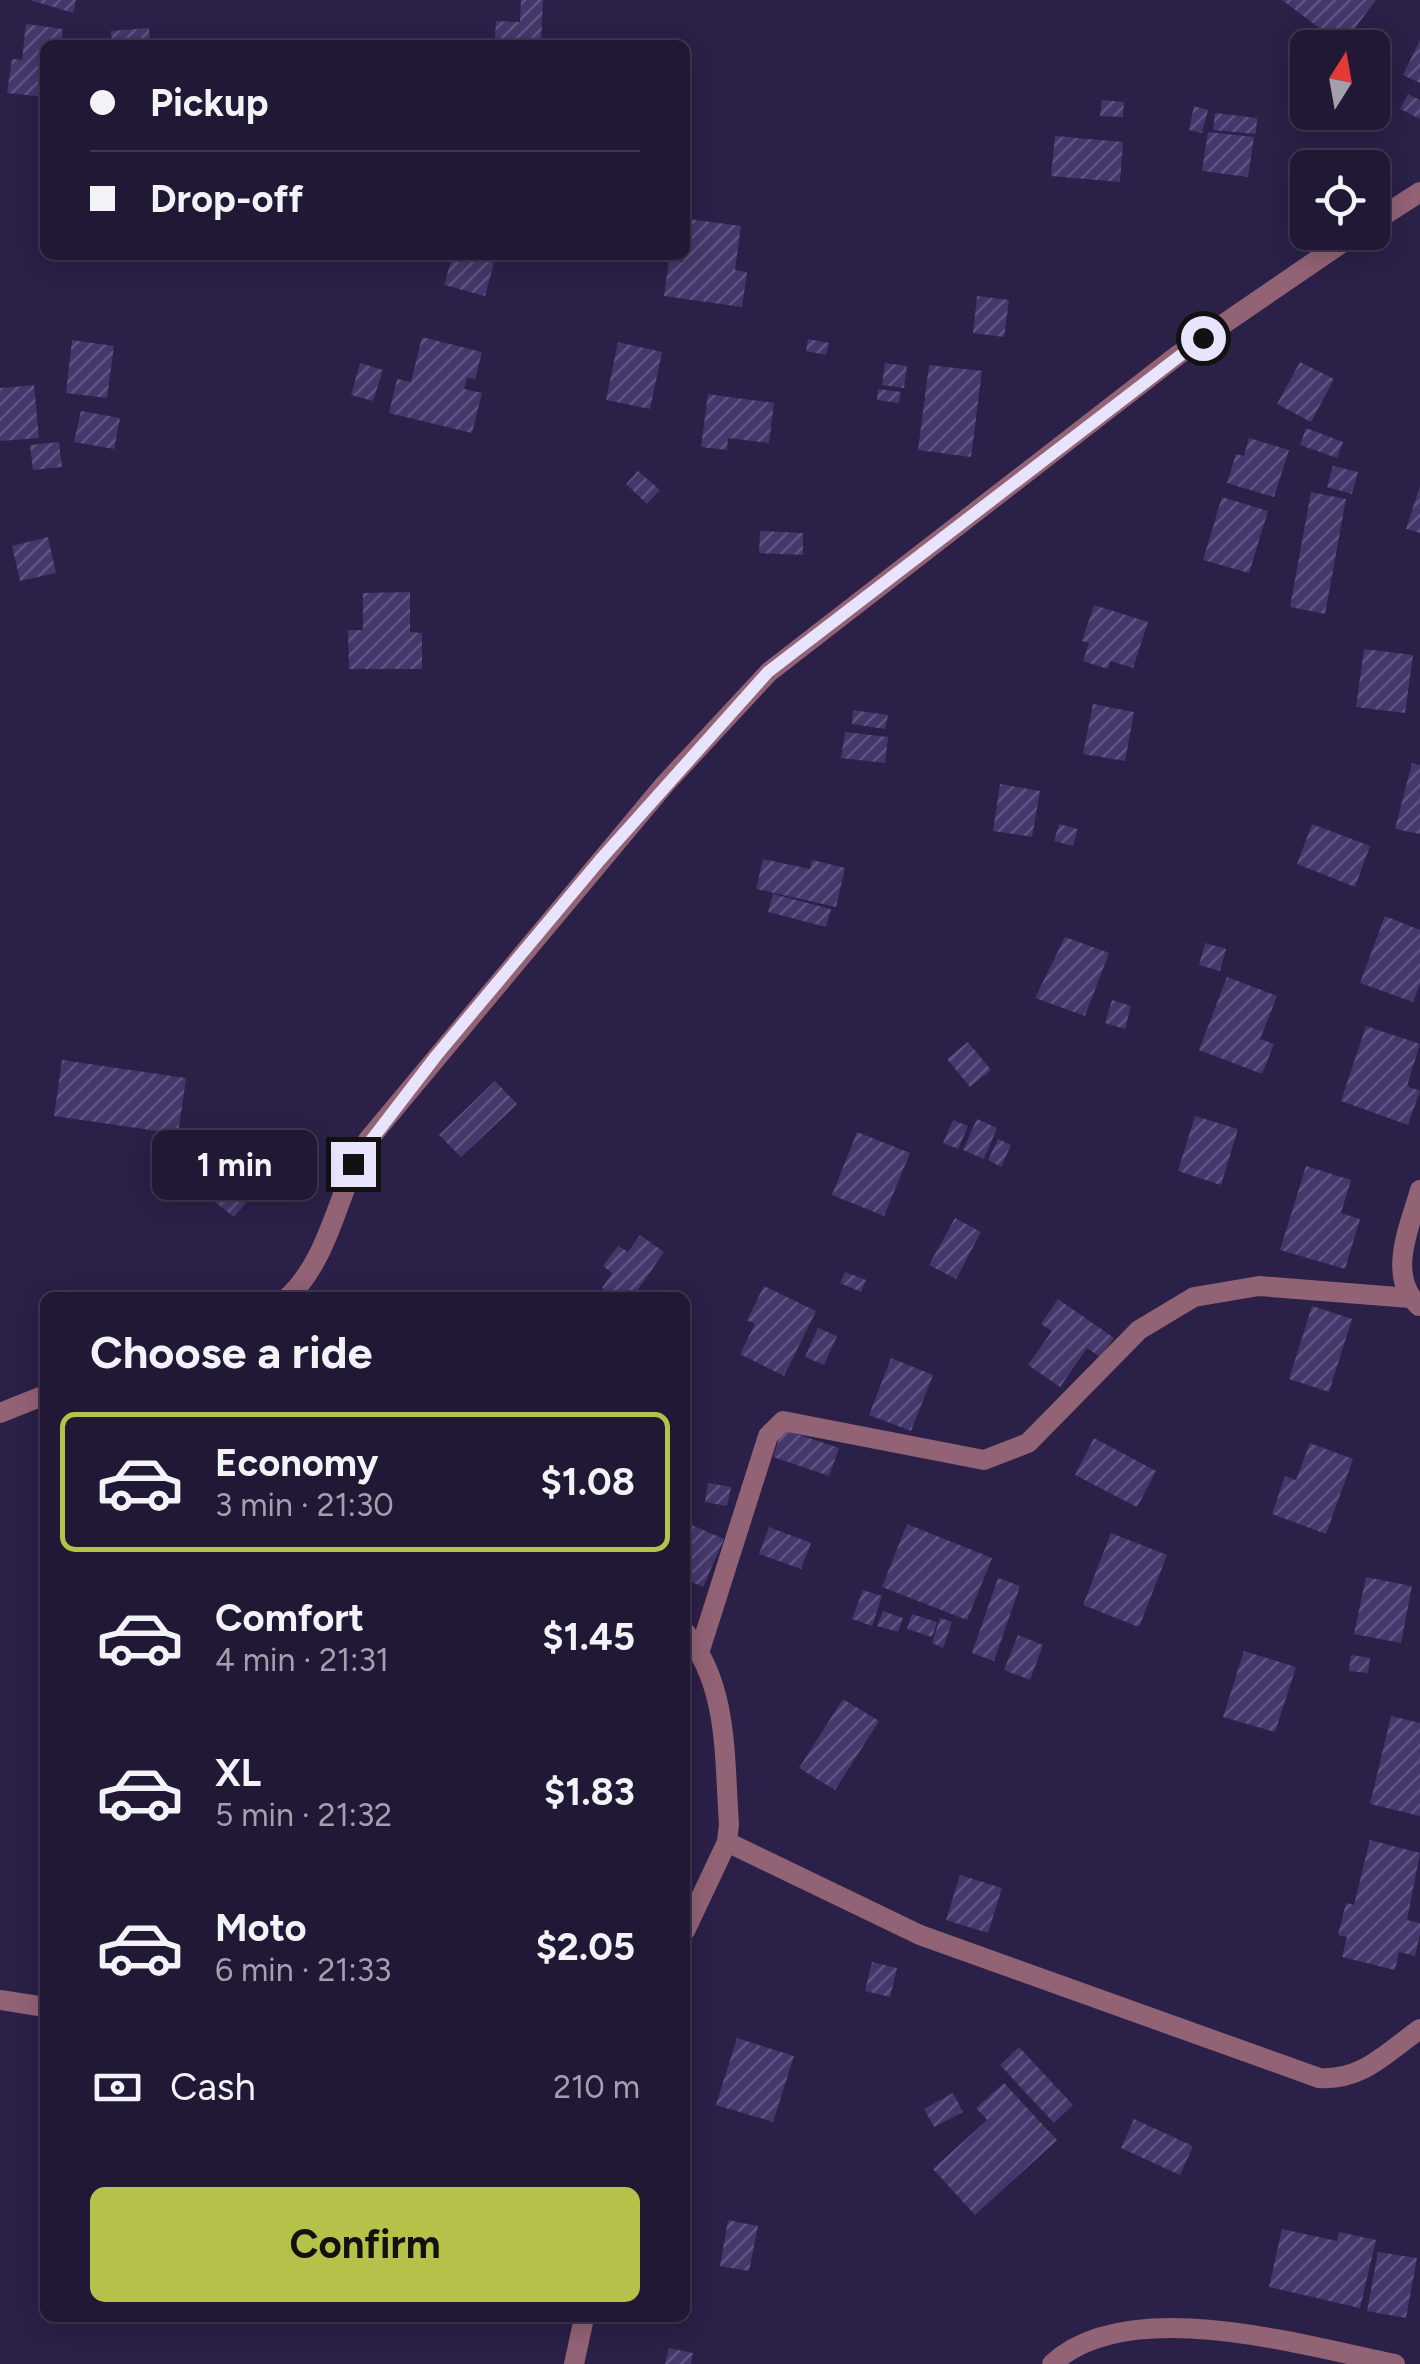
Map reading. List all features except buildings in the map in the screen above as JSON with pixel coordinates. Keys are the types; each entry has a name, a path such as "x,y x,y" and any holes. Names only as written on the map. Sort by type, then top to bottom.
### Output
{"street":[{"path":"1390,211 1420,192"},
{"path":"292,1292 311,1269 342,1189 368,1140 652,799 768,672 1178,355 1332,250"},
{"path":"700,1650 768,1436 784,1420 984,1460 1028,1443 1139,1330 1194,1297 1259,1286 1415,1303 1401,1265 1420,1190"},
{"path":"0,1412 40,1397"},
{"path":"690,1638 700,1650 720,1708 727,1842 690,1920"},
{"path":"727,1842 920,1935 1319,2078 1344,2080 1420,2029"},
{"path":"0,2000 40,2006"},
{"path":"574,2364 583,2322"},
{"path":"1052,2364 1068,2349 1111,2336 1161,2329 1228,2332 1395,2364"}],"route":[{"path":"353,1164 436,1056 600,860 768,672 1203,338"}]}
